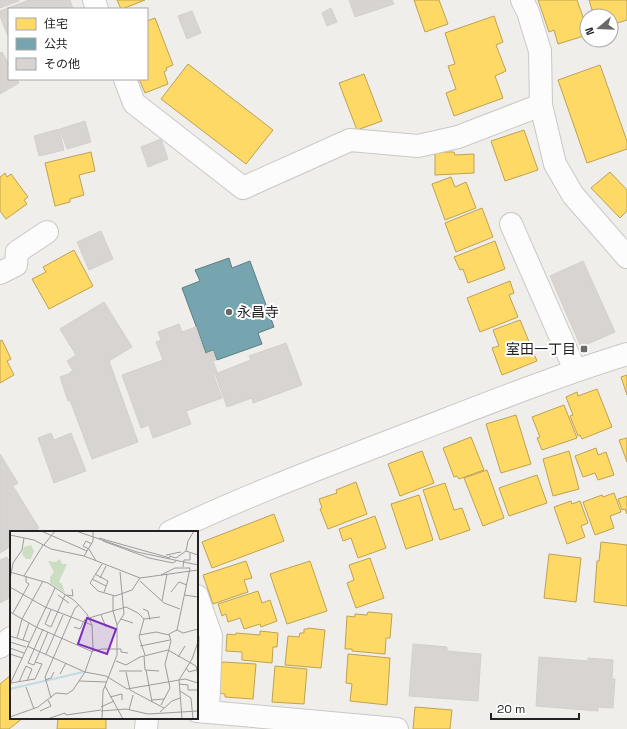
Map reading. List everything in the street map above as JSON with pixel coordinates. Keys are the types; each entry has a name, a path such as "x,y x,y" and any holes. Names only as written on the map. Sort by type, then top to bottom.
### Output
{"street":[{"path":"522,0 528,12 540,51 541,105 554,164 573,195 627,257"},
{"path":"125,80 134,103 243,188 350,140 418,146 458,137 541,105"},
{"path":"511,224 575,370"},
{"path":"0,273 16,265 17,252 47,232"},
{"path":"173,531 270,488 575,370 627,354"},
{"path":"198,599 211,636 202,712 397,729"},
{"path":"0,647 10,639"},
{"path":"146,729 147,719"}],"building: 住宅":[{"path":"117,0 145,0 125,8 121,8"},
{"path":"414,0 439,0 448,24 425,32"},
{"path":"538,0 577,0 580,8 579,37 558,44 554,30 549,32"},
{"path":"589,0 627,0 627,20 619,22 619,8 592,8"},
{"path":"494,16 503,42 496,45 506,71 495,76 503,98 454,116 446,93 456,89 448,66 455,64 445,33"},
{"path":"155,18 173,65 166,68 167,70 164,72 168,84 145,93 139,80 148,80 148,21"},
{"path":"188,64 273,130 246,164 161,99"},
{"path":"600,65 627,141 627,149 587,163 558,80"},
{"path":"364,74 382,121 357,130 339,83"},
{"path":"524,130 538,170 505,181 491,141"},
{"path":"91,152 95,171 79,175 84,195 70,199 70,202 55,206 45,163"},
{"path":"435,152 454,152 455,155 474,154 474,173 435,175"},
{"path":"610,172 627,190 627,211 620,218 591,188"},
{"path":"5,173 7,177 11,174 28,197 24,200 27,204 6,219 0,211 0,177"},
{"path":"451,177 455,187 466,182 476,208 445,220 432,184"},
{"path":"482,208 493,237 456,252 445,223"},
{"path":"495,241 505,269 468,283 463,269 460,270 454,257"},
{"path":"74,250 93,286 49,309 32,279 46,272 43,267"},
{"path":"510,281 514,293 509,295 518,317 480,332 467,298"},
{"path":"520,320 537,361 502,375 492,348 499,346 493,330"},
{"path":"2,340 11,359 7,361 14,375 0,383 0,341"},
{"path":"627,375 627,395 621,377"},
{"path":"597,389 612,427 582,439 580,435 578,436 570,416 573,415 566,397 577,392 578,396"},
{"path":"564,405 577,438 542,450 537,438 540,437 532,417"},
{"path":"516,415 531,464 501,473 486,424"},
{"path":"471,437 484,470 459,479 457,476 454,477 443,448"},
{"path":"627,438 627,462 619,440"},
{"path":"596,448 598,455 606,452 614,475 598,480 595,473 583,477 575,456"},
{"path":"422,451 434,483 400,496 388,464"},
{"path":"569,451 579,489 553,496 543,459"},
{"path":"487,470 504,518 483,526 464,478"},
{"path":"537,475 547,503 509,516 499,488"},
{"path":"356,482 367,514 328,529 320,509 322,508 319,499 337,493 336,490"},
{"path":"445,483 454,510 462,508 470,530 440,540 423,490"},
{"path":"614,493 621,512 610,516 614,528 595,535 583,502 602,495 603,497"},
{"path":"419,495 433,540 406,549 391,504"},
{"path":"627,496 627,514 625,509 622,510 618,499"},
{"path":"571,501 572,504 580,501 588,523 581,526 585,537 567,544 554,507"},
{"path":"274,514 284,541 212,568 202,542"},
{"path":"375,516 386,548 358,558 351,538 343,541 339,529"},
{"path":"601,542 627,545 627,606 594,602 597,561 599,561"},
{"path":"549,554 581,558 576,602 544,598"},
{"path":"370,558 384,598 356,608 347,583 354,580 349,565"},
{"path":"246,561 252,578 244,580 248,592 213,604 203,575"},
{"path":"310,561 327,611 287,624 270,574"},
{"path":"258,591 262,603 270,600 277,621 261,627 260,624 244,629 240,618 228,622 226,614 222,616 218,604"},
{"path":"368,612 392,614 390,638 386,638 385,654 345,649 347,616 355,617 355,614 367,615"},
{"path":"304,629 325,630 321,668 285,665 288,636 299,637 300,633 304,633"},
{"path":"260,631 278,633 277,647 273,647 272,663 242,660 242,652 226,651 227,634 235,635 236,633 260,635"},
{"path":"348,654 390,658 387,705 350,701 352,684 346,683"},
{"path":"223,662 256,664 253,699 225,697 225,694 217,693 220,665"},
{"path":"275,666 307,669 304,704 272,702"},
{"path":"10,676 10,719 22,719 9,729 0,729 0,684"},
{"path":"415,707 452,710 450,729 413,729"},
{"path":"58,719 106,719 106,729 57,729"}],"building: 公共":[{"path":"229,258 232,268 250,261 274,327 258,333 262,344 217,360 213,350 206,353 182,288 200,281 195,270"}],"building: その他":[{"path":"0,0 19,0 19,1 0,8"},
{"path":"29,0 70,0 73,8 8,8 8,36 0,16 0,11"},
{"path":"349,0 392,0 394,4 355,17"},
{"path":"331,8 337,22 327,26 322,13"},
{"path":"192,11 201,33 187,39 178,16"},
{"path":"2,52 8,62 8,80 18,80 19,83 0,94 0,53"},
{"path":"85,121 91,142 67,149 60,129"},
{"path":"59,129 64,150 39,156 34,136"},
{"path":"161,139 168,159 148,167 141,147"},
{"path":"101,231 113,259 89,270 77,242"},
{"path":"583,261 615,332 581,347 550,276"},
{"path":"104,302 132,347 109,361 138,442 92,459 70,400 68,401 60,377 73,371 67,361 76,355 60,329"},
{"path":"179,324 182,332 196,327 205,354 213,351 216,360 213,361 217,372 213,374 222,398 186,411 191,424 153,438 149,425 141,428 122,375 163,360 156,342 161,340 158,332"},
{"path":"286,343 302,385 253,403 252,398 227,407 215,374 251,360 249,356"},
{"path":"51,433 54,440 71,433 86,471 54,483 38,438"},
{"path":"0,454 18,483 13,486 39,528 34,531 10,531 10,547 0,553"},
{"path":"7,557 10,563 10,598 0,603 0,560"},
{"path":"413,644 447,647 447,651 481,654 478,701 409,696"},
{"path":"539,657 588,661 588,658 613,660 612,679 615,679 613,708 598,707 598,711 536,706"}],"place":[{"name":"永昌寺","path":"229,312"},
{"name":"室田一丁目","path":"584,349"}]}
